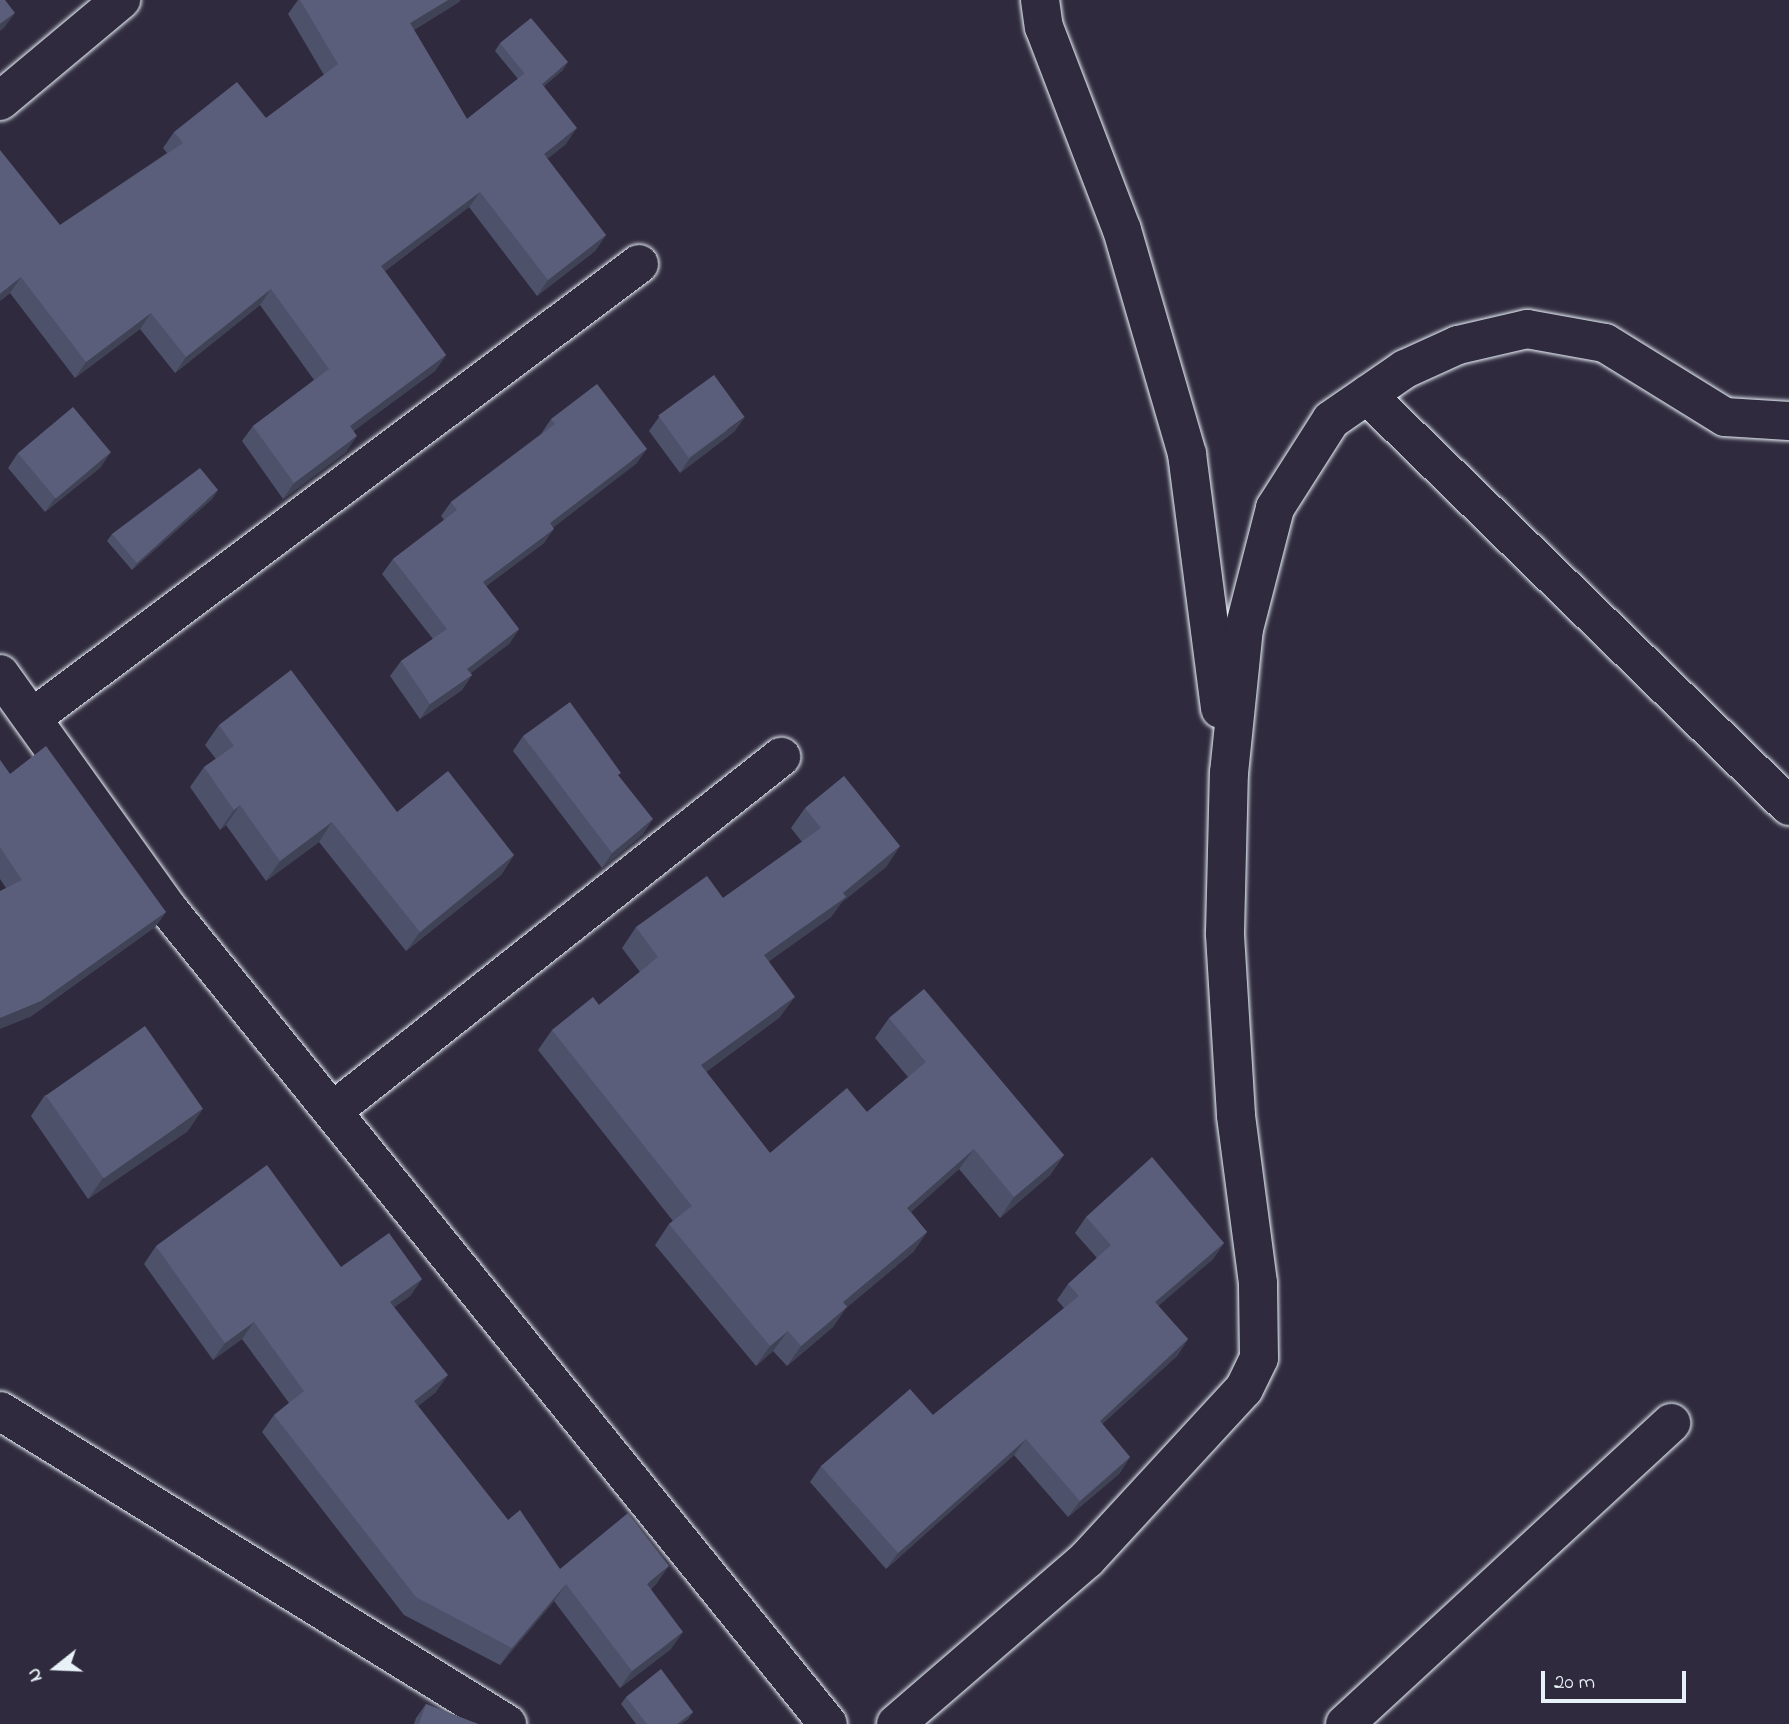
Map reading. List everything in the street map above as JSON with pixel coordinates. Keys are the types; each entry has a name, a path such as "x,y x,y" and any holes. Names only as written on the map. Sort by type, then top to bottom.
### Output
{"street":[{"path":"0,101 121,0"},
{"path":"1040,0 1044,27 1122,230 1187,454 1229,773"},
{"path":"32,718 639,264"},
{"path":"896,1724 1087,1559 1244,1389 1259,1358 1258,1283 1236,1115 1224,933 1229,773 1244,629 1275,509 1331,420 1405,369 1458,345 1527,329 1605,343 1725,417 1789,421"},
{"path":"1367,395 1789,806"},
{"path":"0,674 169,910 334,1110 828,1724"},
{"path":"334,1110 781,757"},
{"path":"0,1411 507,1724"},
{"path":"1345,1724 1671,1423"}],"building":[{"path":"0,0 5,0 15,13 0,24"},
{"path":"300,0 448,0 410,23 467,119 530,69 577,128 544,154 606,235 548,280 480,192 381,266 446,355 350,426 357,436 294,483 253,426 329,369 271,289 186,357 151,313 86,362 21,277 0,294 0,150 60,225 183,143 174,132 237,82 266,118 338,64"},
{"path":"531,18 568,62 542,84 530,69 525,74 500,43"},
{"path":"714,375 745,417 689,458 658,416"},
{"path":"597,384 647,449 550,523 554,529 483,582 519,629 467,669 472,675 430,704 401,661 447,629 393,559 457,510 451,502 555,424 551,419"},
{"path":"73,407 111,452 56,498 18,453"},
{"path":"200,468 218,490 137,563 112,534"},
{"path":"291,670 397,812 448,771 514,855 420,932 332,822 280,861 240,805 234,810 204,767 234,746 219,725"},
{"path":"570,702 621,773 618,775 653,819 612,853 523,736"},
{"path":"46,746 166,912 41,1001 0,1018 0,891 22,880 0,847 0,760 10,774"},
{"path":"844,776 900,846 843,893 846,897 764,955 795,997 701,1065 770,1153 847,1088 867,1112 926,1062 889,1018 924,989 1064,1155 1014,1197 974,1149 907,1208 927,1232 843,1302 847,1307 801,1346 788,1331 770,1346 669,1224 692,1206 552,1030 593,997 599,1005 658,957 636,927 707,876 723,898 821,828 805,808"},
{"path":"145,1026 203,1109 104,1178 46,1095"},
{"path":"1152,1157 1224,1243 1155,1302 1188,1339 1100,1421 1130,1457 1080,1501 1026,1439 898,1553 821,1466 910,1389 933,1415 1079,1296 1068,1284 1111,1245 1086,1217"},
{"path":"267,1165 341,1267 389,1233 422,1279 390,1302 448,1375 414,1401 508,1520 520,1510 560,1569 628,1513 669,1566 647,1584 683,1632 632,1671 566,1584 512,1648 416,1597 274,1415 304,1391 254,1322 225,1343 156,1246"},
{"path":"661,1669 693,1712 677,1724 647,1724 626,1697"},
{"path":"426,1704 478,1724 419,1724"}]}
